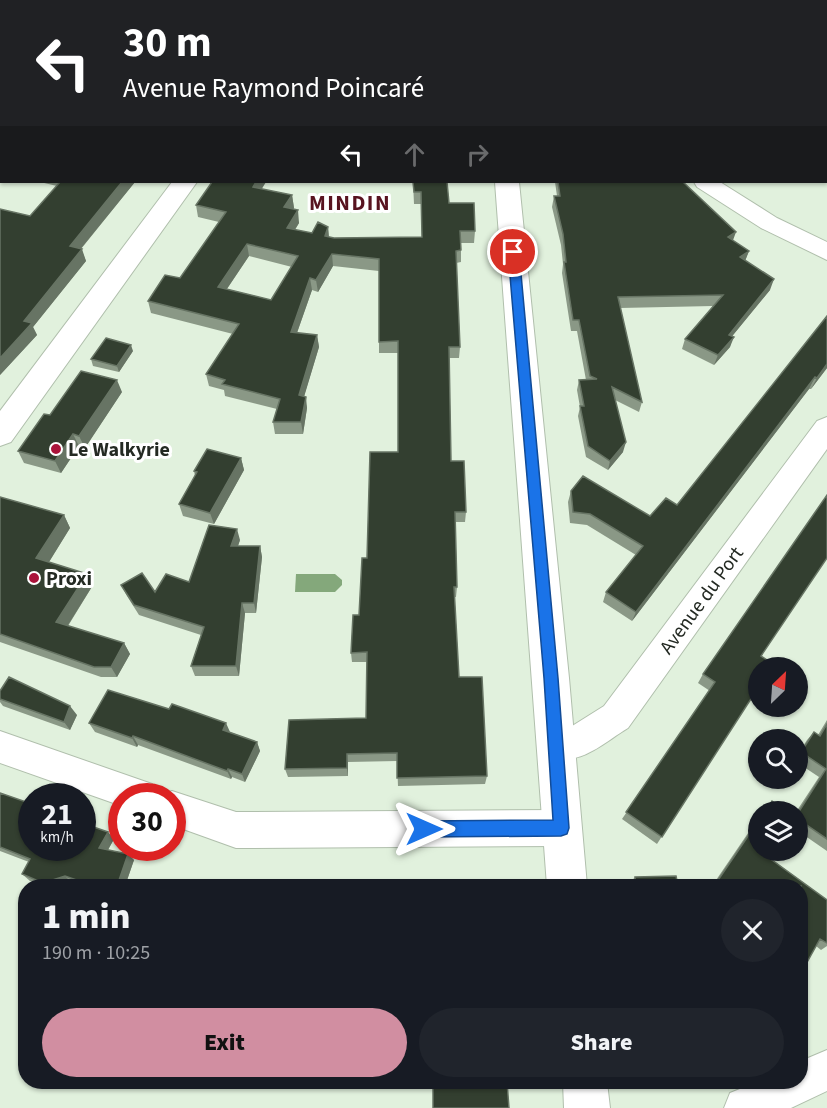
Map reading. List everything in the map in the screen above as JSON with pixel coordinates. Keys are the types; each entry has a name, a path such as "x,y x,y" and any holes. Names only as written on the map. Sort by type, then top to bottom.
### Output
{"street":[{"path":"0,434 184,183"},
{"path":"507,183 566,879"},
{"path":"707,183 769,223 827,252"},
{"name":"Avenue du Port","path":"556,744 573,744 616,717 827,428"},
{"path":"0,747 108,785"},
{"path":"186,813 236,830 561,828"},
{"path":"808,1079 827,1070"},
{"path":"586,1089 587,1108"},
{"path":"745,1108 786,1089"}],"shaded area":[{"path":"296,574 335,574 342,580 342,585 335,592 295,592"}],"building":[{"path":"59,183 121,183 70,246 82,249 24,321 32,323 0,358 0,209 30,216"},
{"path":"211,183 255,183 253,187 292,195 284,207 298,210 287,228 312,233 318,222 328,227 325,236 334,238 422,237 421,192 414,192 413,183 447,183 449,203 474,203 475,231 460,231 461,250 456,251 460,347 449,347 451,461 464,461 466,512 455,512 457,587 454,587 459,677 482,677 487,776 397,778 397,753 347,754 347,768 285,769 289,720 366,718 367,652 351,653 353,615 359,615 362,558 367,558 370,452 398,452 398,341 379,342 379,259 332,254 316,280 310,278 291,332 317,335 299,395 306,397 301,422 273,422 280,399 222,384 225,380 206,374 239,324 148,301 165,275 180,278 226,212 196,205","holes":["247,244 298,256 271,300 218,287"]},
{"path":"558,183 684,183 736,232 728,237 749,251 740,257 774,279 729,335 734,337 718,355 685,339 723,295 618,297 642,402 612,387 626,442 610,461 588,446 580,406 584,406 579,380 597,379 590,376 579,320 573,320 564,262 566,262 563,234 554,196 560,196"},
{"path":"827,316 827,364 636,612 606,592 643,546 590,514 573,512 571,491 583,476 650,516 666,498 677,505"},
{"path":"106,338 131,345 117,366 91,359"},
{"path":"81,371 117,380 79,436 73,434 55,461 18,451 44,414 50,415"},
{"path":"207,449 241,458 210,513 179,504"},
{"path":"827,495 827,558 761,656 762,657 748,657 748,703 662,837 626,812 715,682 703,674"},
{"path":"0,497 64,515 36,558 87,574 56,622 124,643 111,667 94,667 0,634"},
{"path":"209,525 237,529 231,546 260,546 254,603 242,603 236,666 191,666 204,627 134,605 121,585 142,573 155,592 166,574 189,582"},
{"path":"9,677 70,706 64,722 0,699 0,691"},
{"path":"108,690 169,709 172,704 226,723 223,730 257,742 242,774 228,769 227,771 133,736 132,738 89,723"},
{"path":"827,724 827,839 808,826 808,801 806,801 826,769 808,757 808,741 814,732 820,736"},
{"path":"0,793 18,799 18,854 0,847"},
{"path":"96,828 108,832 99,848 108,850 108,861 126,861 119,879 74,879 65,876 56,879 34,879 22,874 29,861 96,861"},
{"path":"748,836 748,861 773,861 798,879 719,879"},
{"path":"676,876 677,879 635,879 635,877"},
{"path":"808,886 827,900 827,943 820,939 808,960"},
{"path":"433,1089 508,1089 509,1108 433,1108"}],"place":[{"name":"Le Walkyrie","path":"56,449"},
{"name":"Proxi","path":"34,578"}],"district":[{"name":"MINDIN","path":"350,202"}],"route":[{"path":"424,829 561,828 551,678 513,252"}]}
